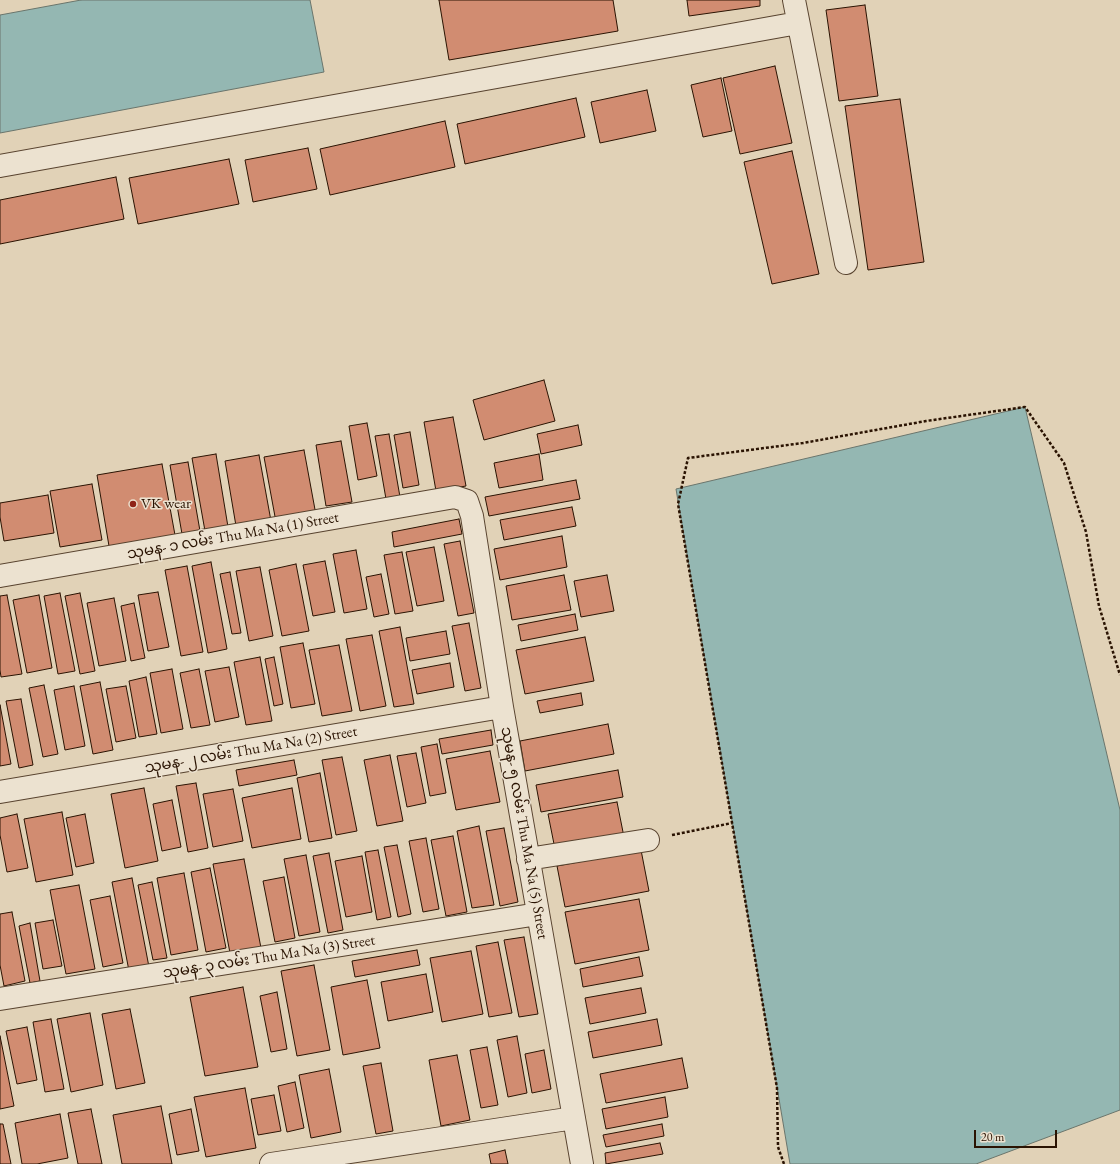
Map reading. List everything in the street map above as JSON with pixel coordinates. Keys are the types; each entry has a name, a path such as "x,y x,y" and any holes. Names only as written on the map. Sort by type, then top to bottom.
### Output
{"street":[{"path":"794,0 846,262"},
{"path":"0,166 798,23"},
{"name":"သုမန- ၁ လမ်း Thu Ma Na (1) Street","path":"0,576 455,498 466,501"},
{"name":"သုမန- ၅ လမ်း Thu Ma Na (5) Street","path":"466,501 472,516 502,707 582,1164"},
{"name":"သုမန- ၂ လမ်း Thu Ma Na (2) Street","path":"0,792 502,707"},
{"path":"528,859 648,840"},
{"name":"သုမန- ၃ လမ်း Thu Ma Na (3) Street","path":"0,999 538,914"},
{"path":"271,1164 574,1118"}],"path":[{"path":"784,1164 778,1147 777,1088 678,504 688,458 803,443 926,421 1025,407 1064,463 1086,532 1099,606 1120,675"},
{"path":"648,840 732,823"}],"water":[{"path":"81,0 310,0 324,72 0,133 0,15"},
{"path":"1025,407 1120,810 1120,1110 976,1164 790,1164 676,489"}],"building":[{"path":"439,0 613,0 618,31 449,60"},
{"path":"687,0 760,0 760,6 689,16"},
{"path":"865,5 878,96 839,101 826,10"},
{"path":"775,66 792,143 740,154 723,78"},
{"path":"721,78 732,131 703,137 691,85"},
{"path":"647,90 656,131 600,143 591,102"},
{"path":"576,98 585,137 465,164 457,124"},
{"path":"900,99 924,262 868,270 845,106"},
{"path":"445,121 455,167 330,195 320,149"},
{"path":"308,148 317,189 253,202 245,160"},
{"path":"792,151 819,274 772,284 744,162"},
{"path":"229,159 239,204 138,224 129,178"},
{"path":"116,177 124,219 0,244 0,200"},
{"path":"544,380 555,421 484,440 473,400"},
{"path":"453,417 466,486 436,491 424,422"},
{"path":"367,423 377,476 358,480 349,426"},
{"path":"578,425 582,445 541,454 537,434"},
{"path":"410,432 419,485 403,488 394,435"},
{"path":"389,434 400,497 386,499 375,436"},
{"path":"341,441 352,502 326,506 316,445"},
{"path":"304,450 316,515 276,522 264,457"},
{"path":"216,454 228,527 205,531 192,458"},
{"path":"539,454 543,480 499,488 494,463"},
{"path":"259,455 271,521 236,526 225,461"},
{"path":"188,462 200,531 182,534 170,465"},
{"path":"162,464 175,535 109,546 97,475"},
{"path":"576,480 580,499 489,516 485,497"},
{"path":"92,484 102,540 60,547 50,491"},
{"path":"48,495 54,533 4,541 0,517 0,503"},
{"path":"572,507 576,526 504,540 500,520"},
{"path":"459,519 462,534 394,547 392,532"},
{"path":"562,536 567,567 500,580 494,549"},
{"path":"460,541 474,613 458,616 444,544"},
{"path":"434,547 444,601 417,606 406,552"},
{"path":"356,550 367,609 344,613 333,554"},
{"path":"402,552 413,611 395,614 384,555"},
{"path":"325,561 335,612 313,616 303,565"},
{"path":"211,562 227,649 208,653 192,566"},
{"path":"296,564 309,631 282,636 269,570"},
{"path":"187,566 203,652 181,656 165,570"},
{"path":"260,567 273,636 249,641 236,571"},
{"path":"230,572 241,633 232,634 220,574"},
{"path":"381,574 389,614 374,617 366,577"},
{"path":"564,575 571,610 512,620 506,586"},
{"path":"607,575 614,611 581,617 574,581"},
{"path":"158,592 169,647 148,651 138,595"},
{"path":"60,593 75,671 58,674 44,596"},
{"path":"80,593 95,671 80,674 65,596"},
{"path":"7,595 22,674 1,677 0,596"},
{"path":"39,595 52,668 27,673 13,600"},
{"path":"114,598 126,661 99,666 87,603"},
{"path":"134,603 145,658 131,661 121,606"},
{"path":"575,614 578,630 521,641 518,625"},
{"path":"469,623 481,688 465,691 452,626"},
{"path":"400,627 414,704 394,707 379,631"},
{"path":"446,631 450,654 410,661 406,638"},
{"path":"372,635 386,706 360,711 346,639"},
{"path":"585,637 594,681 525,694 516,650"},
{"path":"303,643 315,704 291,708 280,647"},
{"path":"339,645 352,711 322,716 309,650"},
{"path":"260,657 272,721 246,725 234,662"},
{"path":"274,657 283,704 274,706 265,659"},
{"path":"450,663 454,687 417,694 412,670"},
{"path":"229,667 239,717 215,722 205,671"},
{"path":"172,669 183,729 161,733 150,673"},
{"path":"199,669 210,725 191,728 180,673"},
{"path":"146,677 157,734 139,737 129,681"},
{"path":"100,682 113,750 93,754 80,686"},
{"path":"44,685 58,754 43,757 29,688"},
{"path":"74,686 85,746 65,750 54,690"},
{"path":"126,686 136,738 116,742 106,689"},
{"path":"581,693 583,705 540,713 537,701"},
{"path":"21,699 33,765 19,768 6,701"},
{"path":"0,705 11,764 0,766"},
{"path":"608,724 614,754 525,771 520,741"},
{"path":"491,730 493,745 442,754 439,739"},
{"path":"437,744 446,793 430,796 421,747"},
{"path":"490,751 500,802 456,810 446,759"},
{"path":"416,753 426,803 407,807 397,756"},
{"path":"390,755 403,821 377,826 364,760"},
{"path":"342,757 357,831 336,835 322,760"},
{"path":"294,760 297,775 239,786 236,770"},
{"path":"618,770 623,797 541,812 536,785"},
{"path":"320,773 332,838 309,842 297,778"},
{"path":"196,783 208,848 188,852 176,786"},
{"path":"144,788 158,861 125,868 111,794"},
{"path":"292,788 301,839 252,848 242,798"},
{"path":"233,789 243,841 213,847 203,794"},
{"path":"172,800 181,847 162,851 153,804"},
{"path":"617,802 624,837 555,849 548,814"},
{"path":"62,812 73,875 36,882 24,819"},
{"path":"17,814 28,868 7,872 0,835 0,818"},
{"path":"85,814 94,863 76,867 66,818"},
{"path":"479,826 494,905 472,908 457,831"},
{"path":"504,828 518,902 500,906 486,831"},
{"path":"453,836 467,912 446,916 431,840"},
{"path":"426,838 439,909 423,912 409,841"},
{"path":"397,845 411,914 398,917 384,847"},
{"path":"378,850 391,917 377,920 365,852"},
{"path":"641,850 649,891 565,907 557,866"},
{"path":"329,853 343,930 328,933 313,856"},
{"path":"306,855 320,932 299,936 284,859"},
{"path":"362,856 372,912 346,917 335,861"},
{"path":"244,859 261,948 230,953 213,864"},
{"path":"210,868 226,948 206,952 191,872"},
{"path":"184,873 198,950 171,955 157,878"},
{"path":"284,877 295,938 275,942 263,881"},
{"path":"132,878 149,967 129,971 112,882"},
{"path":"152,882 167,958 153,960 138,885"},
{"path":"79,885 95,969 66,974 50,890"},
{"path":"110,896 123,963 103,967 90,900"},
{"path":"639,899 649,950 575,964 565,912"},
{"path":"12,912 25,981 4,986 0,965 0,914"},
{"path":"53,920 62,966 43,969 35,923"},
{"path":"30,923 40,981 30,983 19,926"},
{"path":"524,937 538,1014 519,1017 504,940"},
{"path":"498,942 512,1013 489,1017 476,946"},
{"path":"417,950 420,965 355,977 352,961"},
{"path":"471,951 483,1014 442,1022 430,958"},
{"path":"639,957 643,976 583,987 580,969"},
{"path":"314,965 330,1050 297,1056 281,971"},
{"path":"426,974 433,1012 388,1021 381,982"},
{"path":"367,980 380,1048 343,1055 331,987"},
{"path":"243,987 258,1067 205,1076 190,997"},
{"path":"641,988 646,1013 590,1024 585,998"},
{"path":"277,992 287,1049 271,1052 260,996"},
{"path":"130,1009 145,1083 116,1089 102,1014"},
{"path":"90,1013 103,1085 71,1092 57,1019"},
{"path":"51,1019 64,1089 45,1092 33,1022"},
{"path":"657,1019 662,1045 593,1058 588,1032"},
{"path":"27,1027 37,1080 17,1084 6,1031"},
{"path":"0,1036 14,1106 0,1109"},
{"path":"517,1036 527,1093 508,1097 497,1040"},
{"path":"487,1047 498,1105 481,1108 470,1050"},
{"path":"544,1050 551,1089 532,1093 525,1054"},
{"path":"457,1055 470,1120 441,1126 429,1060"},
{"path":"682,1058 688,1088 606,1103 600,1074"},
{"path":"381,1063 393,1131 376,1134 363,1066"},
{"path":"329,1069 341,1132 311,1138 299,1075"},
{"path":"295,1082 304,1128 287,1132 278,1086"},
{"path":"245,1088 256,1148 206,1157 194,1097"},
{"path":"274,1095 281,1131 258,1135 251,1099"},
{"path":"665,1097 668,1117 606,1129 602,1109"},
{"path":"161,1106 172,1164 122,1164 113,1115"},
{"path":"91,1109 102,1164 78,1164 68,1113"},
{"path":"191,1109 199,1151 177,1155 169,1114"},
{"path":"60,1114 68,1158 37,1164 22,1164 15,1123"},
{"path":"0,1124 3,1124 11,1164 0,1164"},
{"path":"662,1124 664,1136 606,1147 603,1135"},
{"path":"660,1143 663,1154 606,1164 605,1153"},
{"path":"505,1150 508,1164 491,1164 489,1154"}],"place":[{"name":"VK wear","path":"133,504"}]}
